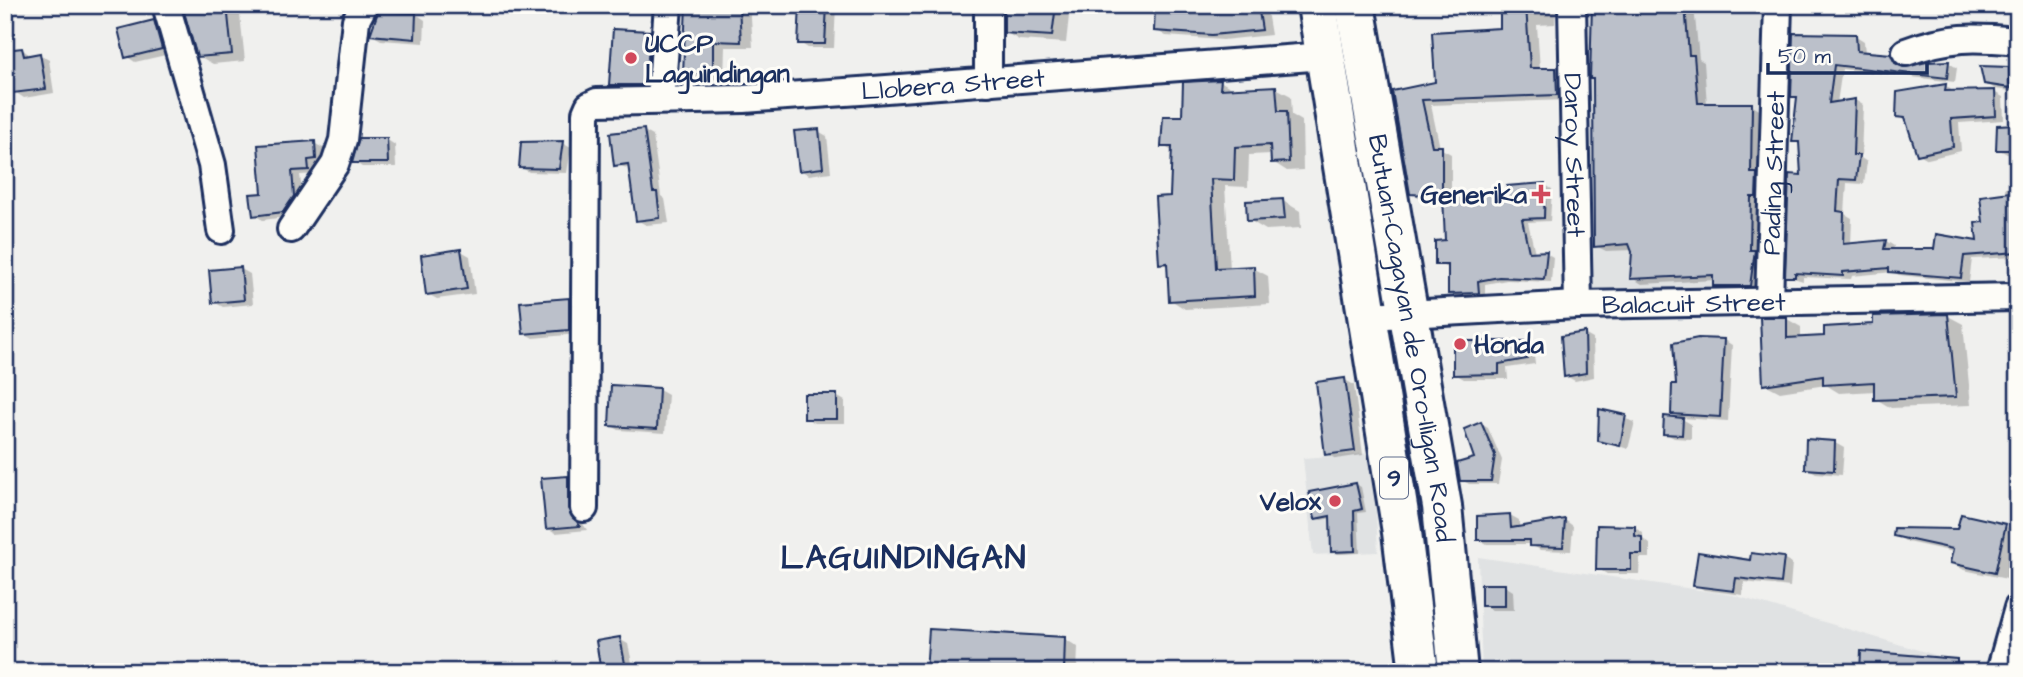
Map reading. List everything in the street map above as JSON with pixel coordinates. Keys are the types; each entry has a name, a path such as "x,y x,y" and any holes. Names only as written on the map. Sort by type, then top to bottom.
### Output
{"highway":[{"name":"Butuan-Cagayan de Oro-Iligan Road","path":"1317,5 1402,532 1419,672"},
{"name":"Butuan-Cagayan de Oro-Iligan Road","path":"1356,5 1442,506 1458,672"}],"street":[{"path":"166,5 212,165 221,230"},
{"path":"291,229 335,164 342,140 354,29 364,5"},
{"path":"661,99 668,5"},
{"path":"988,5 988,82"},
{"name":"Daroy Street","path":"1572,5 1578,305"},
{"name":"Pading Street","path":"1769,301 1778,5"},
{"path":"1906,52 1939,40 1973,37 2018,41"},
{"name":"Llobera Street","path":"584,508 586,113 589,106 597,102 661,99 744,99 1325,56"},
{"name":"Balacuit Street","path":"1368,316 1578,305 2018,297"},
{"path":"2000,672 2018,608"}],"shaded area":[{"path":"1580,5 1767,5 1758,292 1588,299"},
{"path":"1373,453 1378,552 1313,555 1303,458"},
{"path":"1478,557 1733,595 1942,657 1941,672 1482,672"}],"building":[{"path":"182,5 227,5 232,54 197,57"},
{"path":"686,5 739,5 741,42 713,41 713,73 683,74"},
{"path":"800,5 827,5 825,44 798,44"},
{"path":"1004,5 1056,5 1052,36 1004,33"},
{"path":"1155,5 1201,5 1200,12 1258,5 1262,30 1212,35 1154,31"},
{"path":"1500,5 1526,5 1530,68 1556,68 1557,95 1422,100 1432,146 1442,146 1442,196 1410,194 1392,91 1435,82 1432,32 1500,28"},
{"path":"1592,5 1685,5 1689,55 1694,55 1698,103 1752,103 1751,173 1757,173 1756,197 1751,197 1750,250 1755,250 1750,286 1713,286 1713,275 1630,279 1632,252 1629,244 1594,247 1593,79 1590,79"},
{"path":"378,12 416,13 415,39 370,35"},
{"path":"154,20 162,49 125,58 118,29"},
{"name":"UCCP Laguindingan","path":"613,29 650,31 646,85 609,85"},
{"path":"1793,33 1856,34 1857,51 1891,54 1895,63 1904,67 1949,61 1947,78 1834,65 1829,103 1855,99 1853,155 1859,155 1856,180 1839,179 1837,211 1844,212 1843,244 1886,240 1884,249 1934,249 1936,234 1977,241 1975,223 1983,222 1980,196 2018,191 2018,252 1964,256 1961,278 1889,272 1889,268 1843,272 1843,276 1795,273 1795,277 1785,277 1789,174 1801,175 1799,142 1792,142 1797,97 1791,97"},
{"path":"22,48 24,56 40,53 46,89 13,93 10,72 5,73 5,50"},
{"path":"1980,66 2009,67 2010,88 1984,84"},
{"path":"1221,80 1220,89 1276,86 1278,111 1287,111 1289,162 1271,163 1270,145 1235,147 1234,180 1211,179 1216,268 1254,266 1255,296 1169,301 1167,263 1159,264 1155,197 1170,196 1172,147 1161,147 1163,116 1182,116 1183,82"},
{"path":"1946,84 1945,91 1995,90 1996,116 1951,119 1953,147 1917,155 1905,118 1896,117 1897,92"},
{"path":"2016,124 2017,150 1996,150 1997,125"},
{"path":"644,129 653,192 657,192 660,218 636,221 628,164 614,166 610,133"},
{"path":"819,129 823,168 799,171 794,131"},
{"path":"359,138 387,138 388,163 352,163"},
{"path":"315,141 316,159 308,160 309,170 292,171 294,196 283,212 253,216 250,194 262,193 258,145"},
{"path":"563,141 559,169 519,168 521,142"},
{"path":"1545,183 1544,218 1522,219 1529,252 1547,251 1544,279 1499,277 1478,281 1479,293 1448,294 1448,265 1435,265 1435,241 1445,240 1443,196 1507,193 1507,186"},
{"path":"1283,199 1285,219 1247,221 1246,201"},
{"path":"461,249 467,289 426,295 421,255"},
{"path":"241,267 244,300 212,303 209,270"},
{"path":"569,298 569,330 523,334 520,302"},
{"path":"1948,314 1956,397 1874,400 1874,382 1823,385 1823,376 1763,385 1760,317 1787,317 1787,338 1824,336 1824,327 1873,324 1873,316"},
{"path":"1585,332 1586,373 1564,377 1561,336"},
{"path":"1698,338 1724,339 1720,417 1671,414 1672,384 1676,384 1673,343"},
{"path":"1453,341 1525,341 1527,359 1499,364 1499,374 1453,375"},
{"path":"1345,378 1355,451 1325,455 1316,382"},
{"path":"611,385 659,388 657,429 609,426"},
{"path":"804,394 837,394 837,419 804,419"},
{"path":"1599,409 1626,415 1620,446 1598,441"},
{"path":"1664,416 1683,418 1682,435 1663,434"},
{"path":"1481,422 1495,455 1491,481 1460,481 1457,463 1474,458 1464,429"},
{"path":"1806,439 1835,441 1834,471 1805,469"},
{"path":"568,476 568,509 580,526 546,529 541,478"},
{"path":"1356,483 1362,509 1354,511 1355,551 1331,552 1330,516 1315,519 1309,492"},
{"path":"1510,514 1511,528 1565,519 1563,547 1529,546 1529,540 1477,540 1477,516"},
{"path":"1961,514 2006,524 1995,573 1950,563 1953,549 1893,536 1894,528 1957,529"},
{"path":"1597,525 1635,526 1635,536 1642,537 1642,554 1631,554 1631,570 1596,570"},
{"path":"1698,552 1750,560 1751,553 1784,557 1781,583 1736,578 1734,591 1693,586"},
{"path":"1481,584 1505,584 1505,606 1481,606"},
{"path":"929,629 1065,637 1064,672 926,672"},
{"path":"620,637 626,669 601,672 596,641"},
{"path":"1861,651 1957,659 1957,672 1860,672"}],"place":[{"name":"UCCP Laguindingan","path":"631,58"},
{"name":"Generika","path":"1541,194"},
{"name":"Honda","path":"1460,344"},
{"name":"Velox","path":"1335,501"}],"district":[{"name":"LAGUINDINGAN","path":"904,556"}]}
